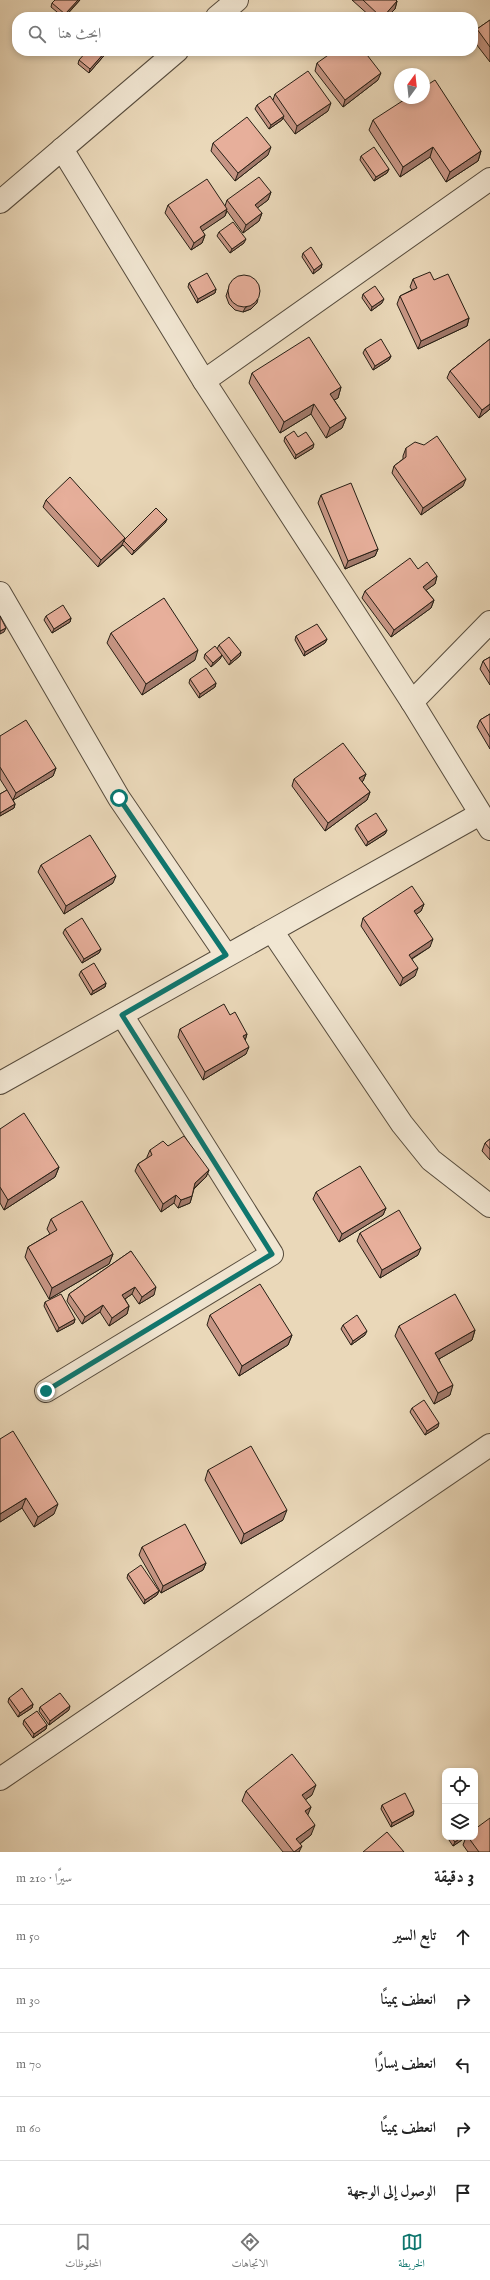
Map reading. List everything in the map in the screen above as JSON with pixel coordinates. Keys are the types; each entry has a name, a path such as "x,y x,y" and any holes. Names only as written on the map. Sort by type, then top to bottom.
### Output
{"street":[{"path":"223,12 237,0"},
{"path":"0,202 171,56"},
{"path":"0,1083 226,955 485,822 412,702 204,381 62,149"},
{"path":"204,381 490,179"},
{"path":"0,593 119,798 226,955"},
{"path":"412,702 490,622"},
{"path":"272,931 402,1124 431,1160 490,1206"},
{"path":"46,1391 272,1254 122,1015"},
{"path":"0,1779 490,1445"}],"building":[{"path":"55,0 78,0 67,12 63,12 52,3"},
{"path":"363,0 397,1 387,12 376,12"},
{"path":"490,20 490,47 478,30 478,28"},
{"path":"83,56 102,56 90,69 79,60"},
{"path":"327,56 368,56 381,73 345,100 317,63"},
{"path":"308,71 331,103 297,126 275,94"},
{"path":"435,80 481,151 450,172 433,147 403,167 373,120 398,104 430,104 430,83"},
{"path":"270,96 284,116 271,125 257,105"},
{"path":"247,117 271,147 238,173 213,143"},
{"path":"374,147 389,169 376,177 361,156"},
{"path":"259,177 271,192 255,205 262,213 246,225 227,200"},
{"path":"207,179 227,209 200,227 205,235 194,243 168,205"},
{"path":"233,222 246,239 232,249 219,232"},
{"path":"311,247 322,264 314,270 303,253"},
{"path":"430,272 434,280 448,274 469,318 421,341 400,296 417,288 413,279"},
{"path":"207,273 216,289 198,299 189,283"},
{"path":"244,275 250,276 257,282 260,291 259,297 253,304 244,307 238,306 231,300 228,291 229,285 235,278"},
{"path":"375,286 384,299 372,307 363,294"},
{"path":"309,337 341,387 330,394 346,418 330,428 314,404 284,422 252,373"},
{"path":"381,339 391,356 375,366 365,349"},
{"path":"490,339 490,404 482,410 450,371"},
{"path":"294,431 298,437 306,432 314,444 296,455 285,437"},
{"path":"437,436 466,479 423,508 394,466 406,457 406,448 415,442 424,445"},
{"path":"70,477 125,538 101,560 46,500"},
{"path":"351,483 378,549 348,561 321,495"},
{"path":"156,508 167,519 134,551 124,541 125,539"},
{"path":"410,558 418,569 427,562 437,576 423,587 434,600 394,630 365,591"},
{"path":"164,598 198,650 146,684 111,633"},
{"path":"63,605 71,618 54,629 46,616"},
{"path":"0,616 6,628 0,631"},
{"path":"317,624 327,639 305,652 296,636"},
{"path":"229,637 241,652 231,661 219,645"},
{"path":"215,646 222,655 213,663 205,654"},
{"path":"490,657 490,673 483,661"},
{"path":"206,668 216,683 200,694 190,679"},
{"path":"490,714 490,737 480,720"},
{"path":"26,720 56,768 16,793 0,767 0,736"},
{"path":"343,743 366,774 359,778 370,792 328,823 294,779"},
{"path":"7,790 15,804 0,813 0,794"},
{"path":"376,813 387,830 368,842 357,825"},
{"path":"90,835 116,876 66,906 41,865"},
{"path":"412,886 424,904 414,911 433,939 409,955 418,968 403,978 363,918"},
{"path":"82,918 101,949 84,959 65,929"},
{"path":"94,963 106,983 93,991 81,971"},
{"path":"224,1004 230,1015 235,1012 247,1034 243,1036 249,1047 205,1072 180,1029"},
{"path":"24,1113 59,1167 8,1200 0,1187 0,1129"},
{"path":"184,1136 209,1170 195,1183 192,1196 181,1200 176,1195 163,1204 138,1164 152,1155 150,1150 163,1141 168,1146"},
{"path":"490,1139 490,1149 485,1143"},
{"path":"360,1166 386,1208 342,1234 316,1192"},
{"path":"82,1201 113,1254 52,1288 28,1247 57,1230 51,1219"},
{"path":"399,1210 421,1248 382,1270 360,1233"},
{"path":"131,1251 156,1287 142,1297 135,1287 122,1295 129,1306 112,1318 103,1305 85,1317 69,1294"},
{"path":"260,1284 292,1335 242,1366 210,1315"},
{"path":"61,1294 75,1319 59,1328 45,1302"},
{"path":"455,1294 475,1330 435,1353 453,1385 438,1393 399,1326"},
{"path":"357,1315 367,1331 353,1341 343,1325"},
{"path":"424,1400 439,1423 427,1431 412,1408"},
{"path":"13,1431 58,1504 38,1517 26,1498 0,1514 0,1439"},
{"path":"251,1446 287,1510 244,1534 208,1470"},
{"path":"185,1524 206,1563 163,1586 142,1547"},
{"path":"141,1565 159,1591 145,1600 128,1574"},
{"path":"22,1688 33,1704 20,1713 9,1698"},
{"path":"60,1693 70,1706 50,1721 40,1707"},
{"path":"37,1711 47,1725 34,1734 24,1720"},
{"path":"292,1754 316,1785 302,1795 311,1807 305,1811 315,1825 296,1839 302,1846 294,1852 246,1791"},
{"path":"405,1793 414,1811 392,1823 382,1805"},
{"path":"490,1818 490,1852 479,1852 470,1840 478,1840 478,1827"},
{"path":"387,1832 404,1852 363,1852"}],"route":[{"path":"46,1391 272,1254 122,1015 226,955 119,798"}]}
